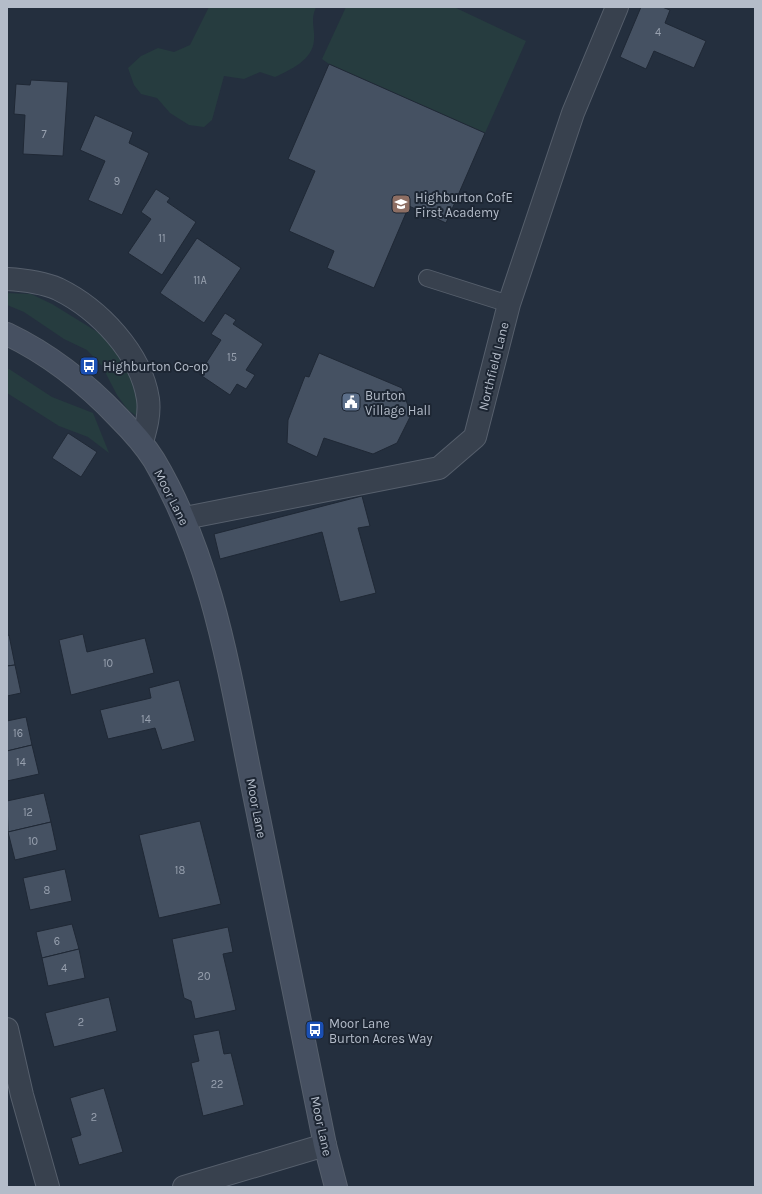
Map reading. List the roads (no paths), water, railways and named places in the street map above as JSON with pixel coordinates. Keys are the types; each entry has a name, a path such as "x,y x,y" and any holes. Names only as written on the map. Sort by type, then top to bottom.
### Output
{"street":[{"name":"Northfield Lane","path":"185,518 439,468 475,437 509,304 573,113 617,7"},
{"path":"7,279 38,282 58,289 91,308 112,329 129,352 139,372 148,400 148,423 142,442"},
{"name":"Moor Lane","path":"7,334 30,345 54,360 85,384 142,442 153,459 185,518 206,579 219,631 325,1145 336,1187"},
{"path":"7,1029 22,1095 48,1187"},
{"path":"184,1187 325,1145"}],"lane":[{"path":"427,278 509,304"}],"place":[{"name":"Highburton CofE First Academy","path":"401,204"},
{"name":"Highburton Co-op","path":"89,366"},
{"name":"Burton Village Hall","path":"351,402"},
{"name":"Moor Lane Burton Acres Way","path":"315,1030"}]}
